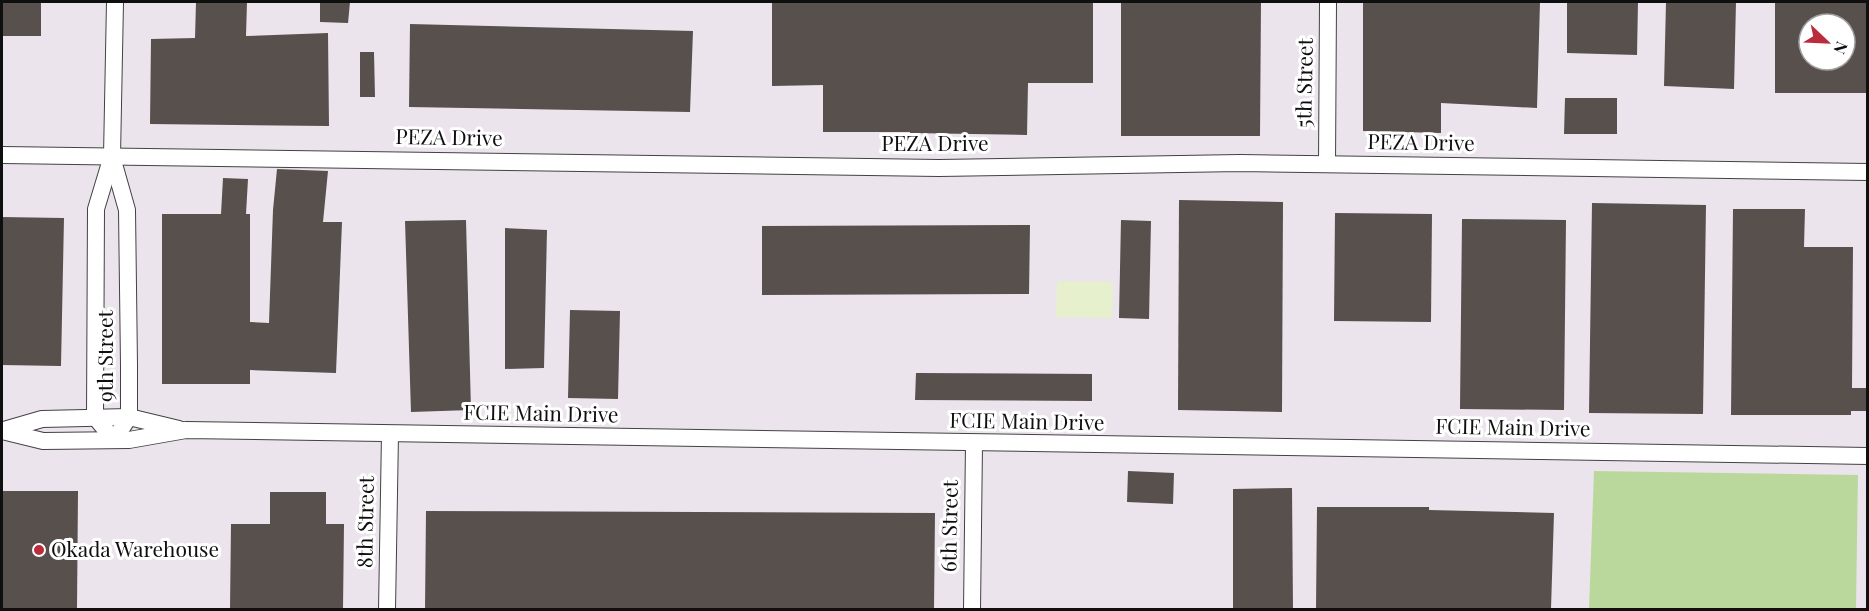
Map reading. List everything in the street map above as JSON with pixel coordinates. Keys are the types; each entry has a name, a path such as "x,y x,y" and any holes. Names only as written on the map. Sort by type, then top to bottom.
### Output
{"street":[{"name":"9th Street","path":"112,156 127,210 129,417 114,440 95,417 96,209 112,156 115,2"},
{"name":"5th Street","path":"1327,164 1328,2"},
{"name":"PEZA Drive","path":"2,155 939,168 1240,163 1868,172"},
{"name":"FCIE Main Drive","path":"2,430 42,419 129,417 186,430"},
{"name":"FCIE Main Drive","path":"2,430 44,441 129,440 186,430 974,444 1868,456"},
{"name":"8th Street","path":"387,609 390,434"},
{"name":"6th Street","path":"972,609 974,444"}],"shaded area":[{"path":"2,2 1867,2 1867,609 2,609"}],"green space":[{"path":"1057,281 1113,282 1112,318 1056,317"},
{"path":"1594,471 1858,475 1856,609 1589,609"}],"building":[{"path":"2,2 41,2 41,36 2,36"},
{"path":"196,2 247,2 246,36 328,33 329,126 150,124 151,39 195,38"},
{"path":"320,2 350,2 348,23 320,22"},
{"path":"772,2 1093,2 1093,83 1028,83 1027,135 823,132 823,85 772,86"},
{"path":"1121,2 1261,2 1260,136 1121,136"},
{"path":"1363,2 1540,2 1537,108 1441,103 1441,133 1363,131"},
{"path":"1567,2 1638,2 1637,55 1567,53"},
{"path":"1666,2 1736,2 1734,89 1664,86"},
{"path":"1775,2 1868,2 1868,93 1775,93"},
{"path":"410,24 693,31 690,112 409,107"},
{"path":"360,52 374,52 375,97 360,97"},
{"path":"1565,98 1617,98 1617,134 1564,134"},
{"path":"277,169 328,171 323,222 342,222 336,373 250,370 250,384 162,384 162,214 221,214 223,178 248,179 246,214 250,214 250,322 269,323 273,210"},
{"path":"1179,200 1283,202 1282,412 1178,410"},
{"path":"1592,203 1706,205 1703,414 1589,413"},
{"path":"1733,209 1805,209 1804,247 1853,247 1852,388 1868,388 1868,411 1851,411 1851,415 1731,415"},
{"path":"1335,213 1432,214 1431,322 1334,321"},
{"path":"2,217 64,218 61,366 2,365"},
{"path":"1462,219 1566,220 1564,410 1460,409"},
{"path":"466,220 471,410 411,412 405,221"},
{"path":"1121,220 1151,221 1149,319 1119,318"},
{"path":"1030,225 1029,294 762,295 762,226"},
{"path":"505,228 547,230 544,368 505,369"},
{"path":"570,310 620,311 618,399 568,398"},
{"path":"916,373 1092,374 1092,401 915,400"},
{"path":"1128,471 1174,473 1173,504 1127,502"},
{"path":"1292,488 1293,609 1233,609 1233,489"},
{"name":"Okada Warehouse","path":"2,491 78,491 77,609 2,609"},
{"path":"270,492 326,492 326,524 344,524 343,609 230,609 231,524 270,524"},
{"path":"1317,507 1429,507 1429,510 1554,513 1551,609 1316,609"},
{"path":"426,511 935,513 934,609 425,609"}],"place":[{"name":"Okada Warehouse","path":"39,550"}]}
